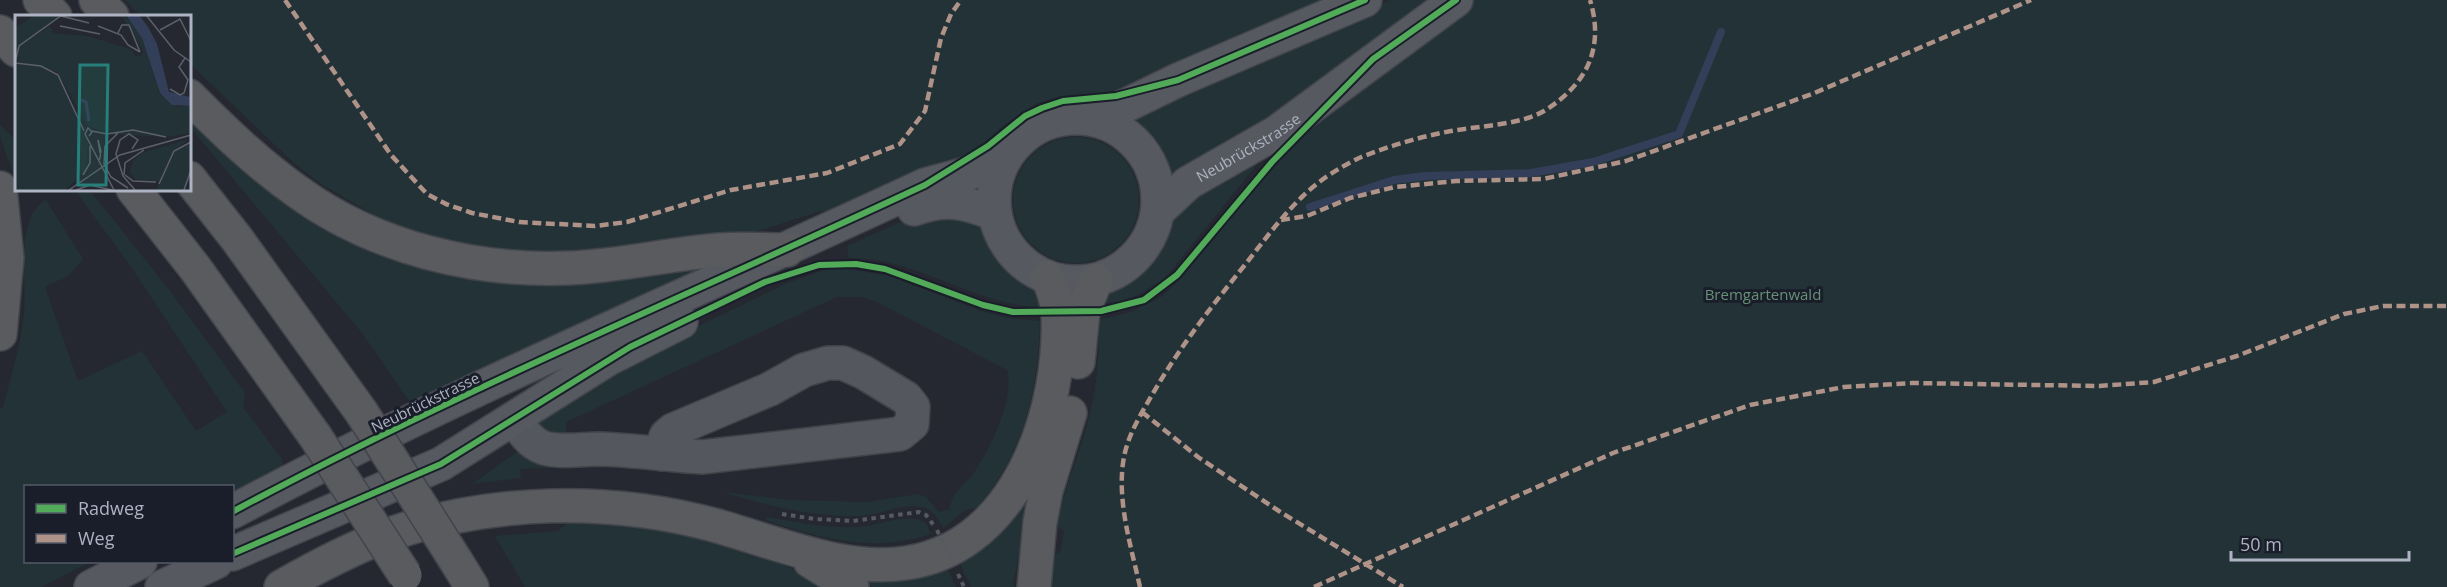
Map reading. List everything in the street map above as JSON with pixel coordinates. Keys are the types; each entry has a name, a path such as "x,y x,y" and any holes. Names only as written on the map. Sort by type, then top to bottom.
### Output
{"highway":[{"path":"40,0 54,15"},
{"path":"96,0 111,15"},
{"path":"0,32 15,49"},
{"path":"190,97 246,151 299,193 353,224 398,243 438,255 495,265 569,268 633,263 719,250 787,250"},
{"path":"190,179 276,292 362,413 464,574"},
{"path":"0,188 7,258 0,334"},
{"path":"134,190 195,268 315,436 408,581"},
{"path":"281,587 390,534 495,510 567,506 627,509 712,524 793,550 863,563 906,563 950,550 989,522 1025,471 1037,445 1052,394 1059,327 1055,294 1047,277"},
{"path":"1034,587 1038,540 1046,490 1072,407 1083,312 1096,280"},
{"path":"793,550 852,587"}],"main road":[{"path":"1096,120 1178,80 1365,0"},
{"name":"Neubrückstrasse","path":"1158,211 1188,183 1277,132 1456,0"},
{"path":"1070,118 1096,120 1115,127 1131,138 1144,154 1156,181 1158,211 1153,230 1137,255 1114,273 1096,280 1071,282 1047,277 1026,264 1008,245 995,214 994,195 1005,159 1016,144 1044,124 1070,118"},
{"name":"Neubrückstrasse","path":"234,511 460,398 925,185 988,168 1005,159"},
{"path":"234,553 441,464 630,347 911,211 934,202 956,201 995,214"},
{"path":"91,587 136,563"},
{"path":"162,587 212,563"}],"lane":[{"path":"515,419 525,435 543,447 702,457 892,436 910,428 913,407 906,398 863,372 843,363 828,363 804,370 770,389 673,430 666,436 661,454"}],"path":[{"path":"937,530 953,564"}],"green space":[{"path":"125,0 1335,0 1116,93 1058,97 1037,103 1005,124 975,151 850,207 818,212 752,233 575,251 523,251 429,239 385,221 321,184 294,163 190,64 190,15 140,15"},
{"path":"1391,0 1435,0 1331,81 1177,180 1165,175 1153,149 1132,127 1132,112"},
{"name":"Bremgartenwald","path":"1474,0 2447,0 2447,587 1049,587 1050,557 1060,552 1064,531 1056,525 1093,401 1098,367 1099,320 1131,312 1161,297 1181,279 1268,171 1316,122 1393,59 1418,51 1413,42"},
{"path":"198,117 402,254 722,260 414,408 362,333 190,125"},
{"path":"0,124 15,140 15,179 0,136"},
{"path":"1076,137 1100,142 1121,155 1134,176 1139,200 1134,224 1121,245 1100,258 1076,263 1052,258 1031,245 1018,224 1013,200 1018,176 1031,155 1052,142"},
{"path":"1255,157 1259,162 1165,278 1138,295 1120,302 1104,303 1111,291 1152,257 1177,207"},
{"path":"75,190 90,190 170,291 245,393 243,407 282,459 283,468 234,491 234,485 24,485 24,563 88,563 41,587 0,587 0,409 3,407 23,325 26,234 32,214 38,206 46,200 83,259 69,275 45,287 78,381 142,351 196,431 227,412 132,268"},
{"path":"923,212 983,224 1009,263 1036,286 1040,307 991,298 898,265 849,258 847,246"},
{"path":"842,268 890,276 978,310 1007,318 1040,321 1036,373 1026,420 1007,464 978,507 966,510 943,528 932,512 921,507 905,507 866,515 840,516 772,506 722,492 792,500 866,502 918,494 926,497 939,512 950,509 953,498 981,461 1000,422 1008,394 1007,370 877,302 862,297 837,297 566,422 566,441 552,440 538,425 540,416 616,366 785,284 827,269"},
{"path":"520,450 565,459 565,467 520,469 521,478 472,484"},
{"path":"1036,482 1026,518 1013,585 1016,587 971,587 958,560 987,547 998,525"},
{"path":"768,517 842,527 866,526 912,518 926,523 931,534 888,543 847,541 806,533 765,520"},
{"path":"566,524 635,527 703,539 769,559 832,587 525,587 495,536 558,531"},
{"path":"946,566 956,587 873,587 852,576 923,577"}],"waterway":[{"path":"1310,207 1394,180 1425,176 1531,173 1593,162 1679,134 1721,32"}],"marked path":[{"path":"285,0 391,155 427,194 446,204 472,213 519,222 595,226 627,222 731,190 827,173 900,144 925,111 941,38 951,14 961,0"},
{"path":"1140,587 1123,506 1124,457 1135,425 1162,378 1208,312 1287,212 1309,190 1337,170 1359,158 1416,139 1534,116 1559,101 1581,77 1593,50 1595,34 1590,0"},
{"path":"1281,220 1307,216 1350,198 1395,187 1456,181 1543,179 1626,161 1812,94 2031,0"},
{"path":"1314,587 1613,453 1750,405 1844,387 1912,383 2099,386 2154,382 2237,356 2344,314 2383,306 2447,306"},
{"path":"1142,412 1198,457 1282,513 1403,587"}],"cycle path":[{"path":"234,511 489,384 925,185 988,146 1025,116 1042,108 1063,101 1116,96 1178,80 1365,0"},
{"path":"234,553 441,464 630,347 765,282 819,265 856,264 885,269 983,305 1013,312 1101,311 1144,300 1177,275 1272,162 1373,59 1456,0"}]}
